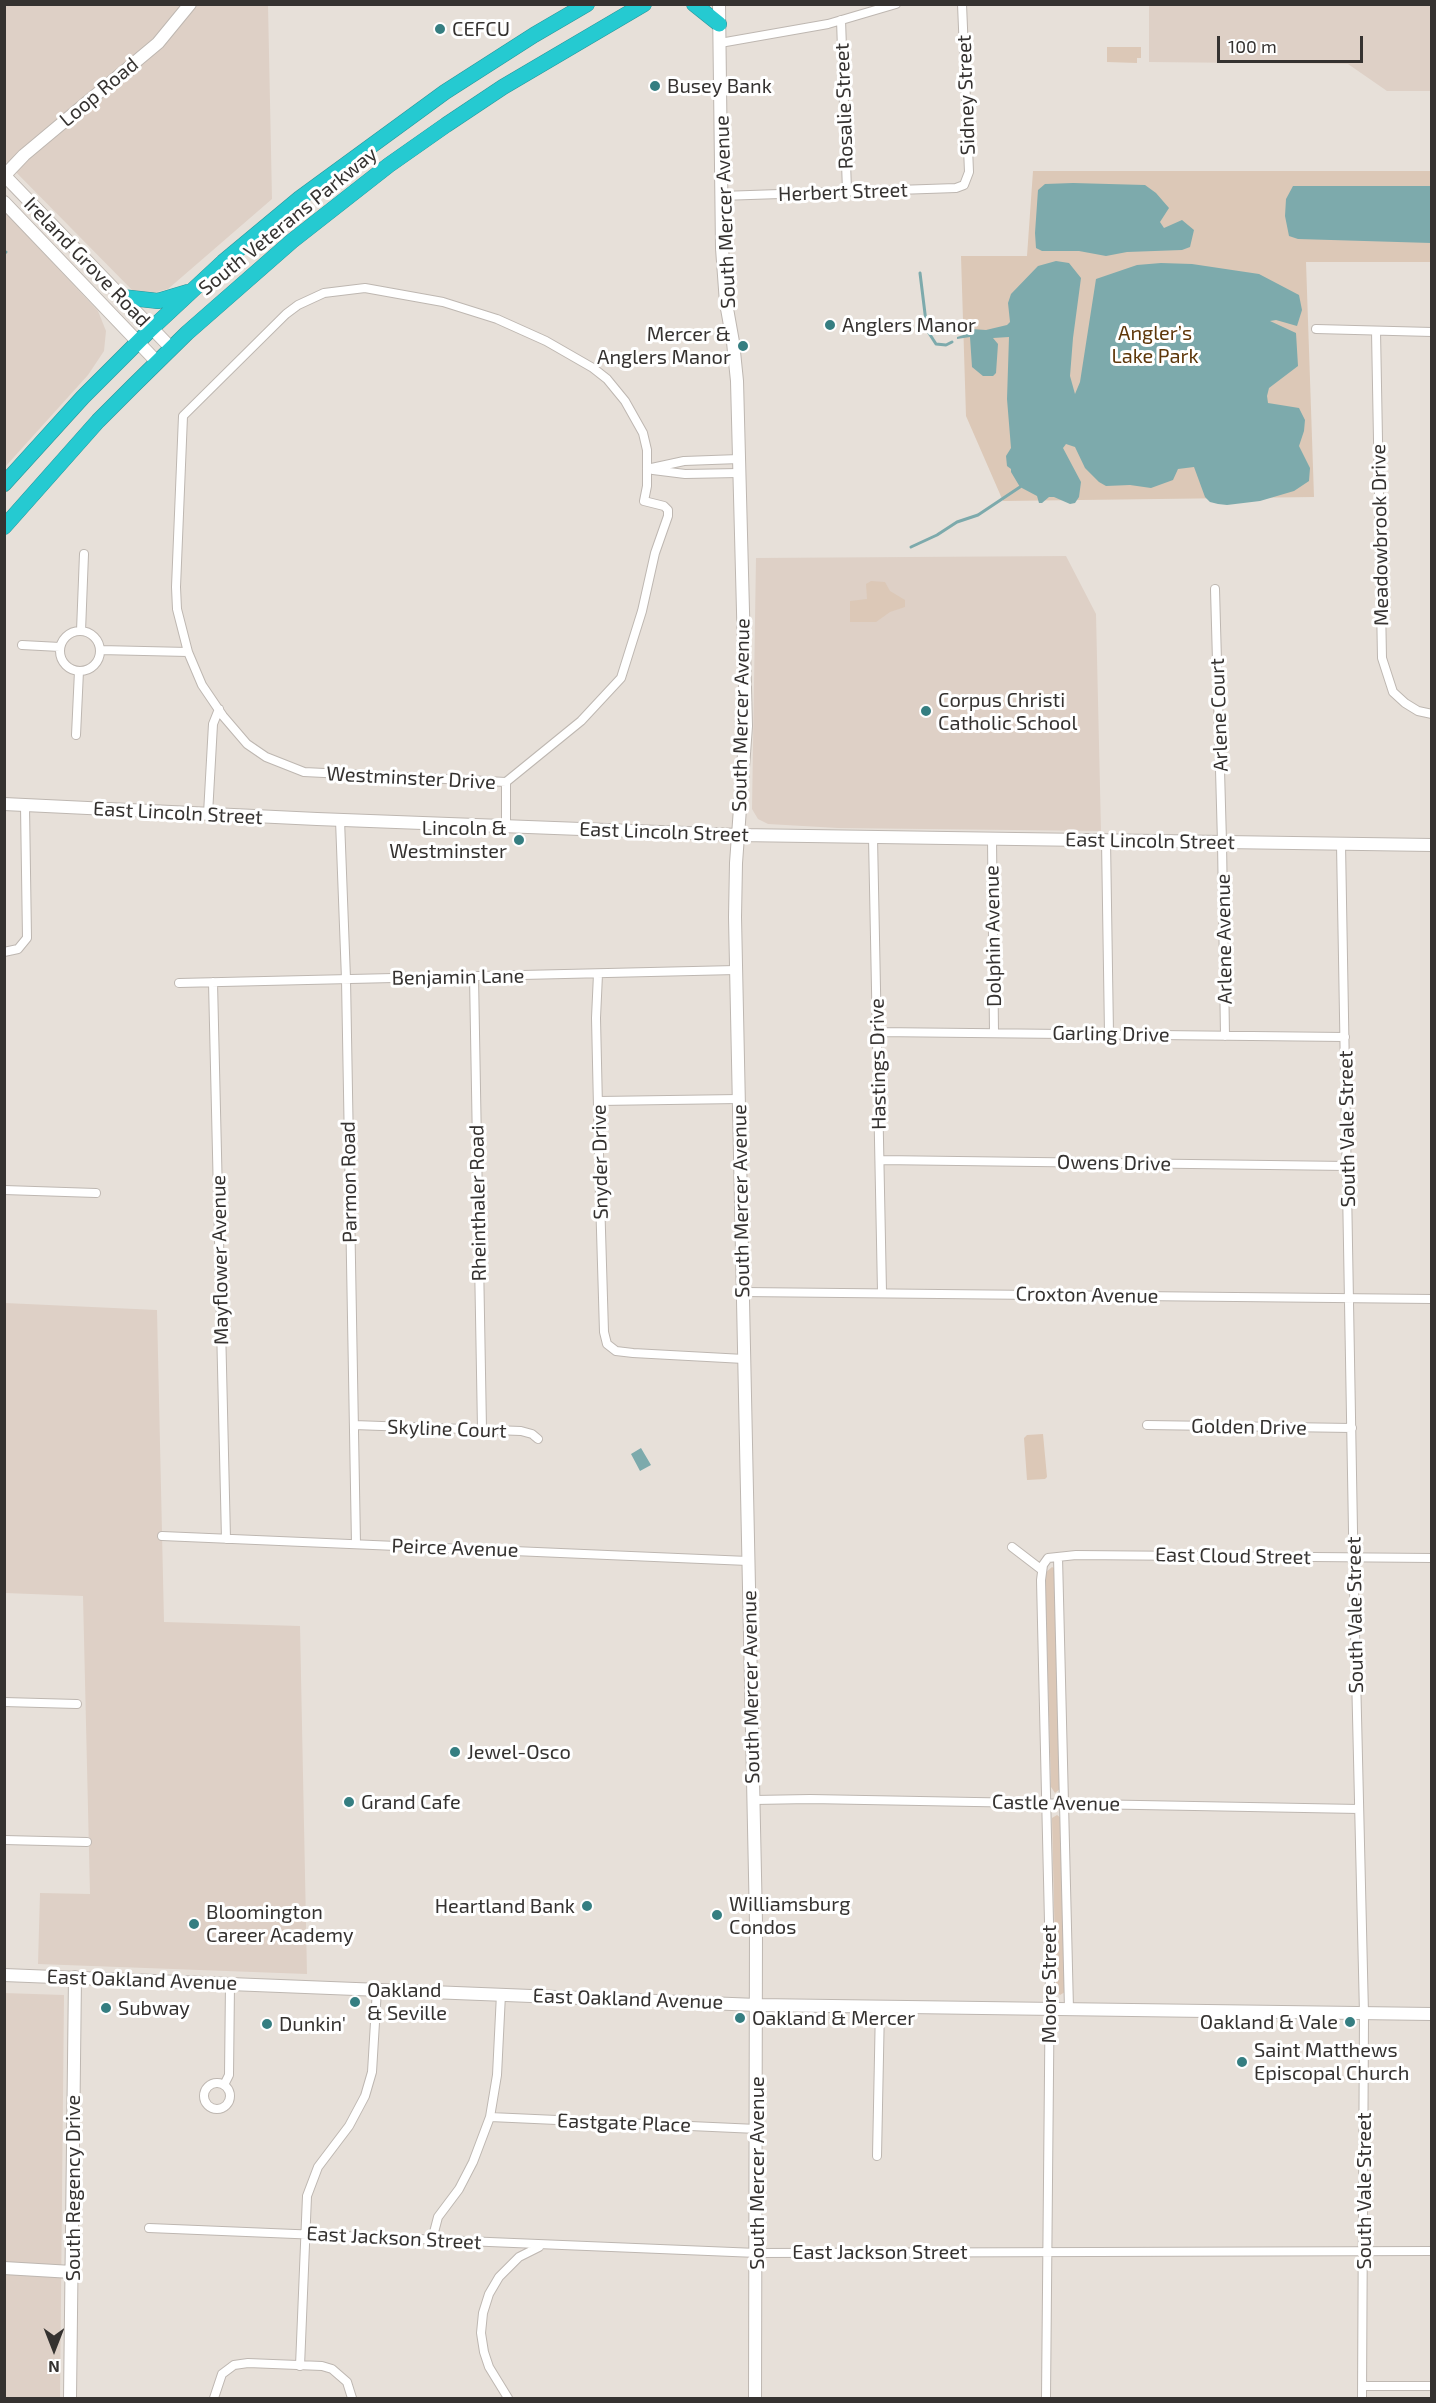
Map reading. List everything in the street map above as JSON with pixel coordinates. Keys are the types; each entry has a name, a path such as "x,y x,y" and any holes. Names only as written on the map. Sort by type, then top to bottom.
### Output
{"highway":[{"name":"South Veterans Parkway","path":"4,484 151,329 191,291 300,198 386,133 474,73 587,4"},
{"name":"South Veterans Parkway","path":"4,527 98,421 171,348 292,241 389,165 503,87 644,4"},
{"path":"694,4 719,24"},
{"path":"122,297 158,301 191,291"}],"main road":[{"name":"Loop Road","path":"5,176 32,148 158,43 190,4"},
{"name":"South Mercer Avenue","path":"719,4 723,279 737,381 746,726 735,917 757,2005 755,2398"},
{"name":"Ireland Grove Road","path":"5,176 171,348"},
{"name":"Ireland Grove Road","path":"4,202 157,363"},
{"name":"East Lincoln Street","path":"4,804 340,820 739,835 1431,845"},
{"name":"East Oakland Avenue","path":"4,1975 757,2005 1431,2014"},
{"name":"South Regency Drive","path":"70,2398 75,1977"},
{"path":"4,2268 72,2272"}],"street":[{"path":"720,43 841,20 896,4"},
{"name":"Sidney Street","path":"962,4 969,172 964,184"},
{"name":"Rosalie Street","path":"841,20 847,191"},
{"name":"Herbert Street","path":"722,196 956,188 964,184"},
{"name":"Westminster Drive","path":"365,288 424,298 497,319 546,341 593,368 616,390 633,413 643,433 646,450 644,501 664,506 668,510 668,516 655,553 642,611 621,678 581,721 506,782 304,772 266,757 246,744 219,710 202,685 188,652 177,609 176,587 183,416 286,314 310,298 338,290 365,288"},
{"path":"1316,329 1431,332"},
{"name":"Meadowbrook Drive","path":"1376,331 1382,658 1393,692 1404,703 1418,711 1431,714"},
{"path":"647,469 684,461 739,459"},
{"path":"647,469 685,474 739,473"},
{"path":"81,631 84,554"},
{"name":"Arlene Court","path":"1215,589 1222,842"},
{"path":"81,631 92,635 100,650 92,667 79,671 72,670 62,661 60,647 70,634 81,631"},
{"path":"22,645 60,647"},
{"path":"100,650 188,652"},
{"path":"76,735 79,671"},
{"path":"208,814 213,724 219,710"},
{"path":"506,782 506,827"},
{"path":"4,952 18,949 27,938 25,806"},
{"name":"Parmon Road","path":"340,820 346,979 356,1544"},
{"name":"Hastings Drive","path":"873,837 882,1292"},
{"name":"Dolphin Avenue","path":"992,839 994,1033"},
{"path":"1106,840 1109,1034"},
{"name":"Arlene Avenue","path":"1222,842 1225,1036"},
{"name":"South Vale Street","path":"1341,844 1364,2014 1362,2398"},
{"name":"Benjamin Lane","path":"179,983 736,970"},
{"name":"Snyder Drive","path":"598,974 596,1018 604,1332 607,1344 611,1348 633,1353 744,1359"},
{"name":"Rheinthaler Road","path":"474,976 482,1429"},
{"name":"Mayflower Avenue","path":"213,982 226,1539"},
{"name":"Garling Drive","path":"877,1032 1345,1037"},
{"path":"599,1101 740,1099"},
{"name":"Owens Drive","path":"880,1160 1347,1166"},
{"path":"4,1190 96,1193"},
{"name":"Croxton Avenue","path":"743,1292 1431,1299"},
{"name":"Skyline Court","path":"354,1425 521,1431 532,1434 538,1439"},
{"name":"Golden Drive","path":"1147,1425 1352,1428"},
{"name":"Peirce Avenue","path":"162,1536 748,1561"},
{"path":"1012,1547 1042,1570 1048,1558 1058,1557"},
{"name":"East Cloud Street","path":"1058,1557 1076,1554 1431,1558"},
{"name":"Moore Street","path":"1058,1557 1069,2009"},
{"name":"Moore Street","path":"1042,1570 1050,2009 1046,2398"},
{"path":"4,1702 77,1704"},
{"name":"Castle Avenue","path":"754,1800 810,1799 1359,1809"},
{"path":"4,1840 87,1842"},
{"path":"224,2085 229,2075 230,1984"},
{"path":"300,2366 306,2204 311,2181 323,2159 355,2116 372,2072 377,1989"},
{"path":"432,2240 438,2217 459,2189 473,2162 490,2117 497,2075 501,1994"},
{"path":"877,2156 880,2006"},
{"name":"Eastgate Place","path":"490,2117 757,2129"},
{"name":"East Jackson Street","path":"149,2228 757,2253 1048,2250 1431,2251"},
{"path":"508,2398 489,2367 484,2352 481,2333 483,2313 493,2285 505,2270 519,2257 544,2245"},
{"path":"214,2398 222,2374 234,2365 248,2363 327,2367 336,2371 347,2382 352,2398"},
{"path":"1363,2386 1431,2386"}],"shaded area":[{"path":"4,5 268,5 272,199 168,289 153,293 135,293 5,161"},
{"path":"1149,5 1431,5 1431,91 1387,91 1348,64 1149,62"},
{"path":"5,212 98,311 106,331 104,351 88,375 5,467"},
{"name":"Corpus Christi Catholic School","path":"1066,556 1096,614 1101,831 838,828 768,824 758,819 752,809 756,558"},
{"path":"5,1303 157,1310 164,1622 300,1626 307,1974 38,1964 40,1893 90,1894 83,1596 5,1593"},
{"path":"4,1993 64,1995 60,2398 5,2398"}],"green space":[{"path":"1107,47 1141,47 1141,58 1137,58 1137,63 1107,62"},
{"name":"Angler’s Lake Park","path":"1033,171 1431,171 1431,262 1306,262 1314,497 1003,501 966,416 961,256 1027,256"},
{"path":"871,581 885,582 890,591 905,600 905,607 890,612 876,622 850,622 850,601 867,599 866,584"},
{"path":"1043,1434 1047,1477 1027,1480 1024,1438 1027,1435"},
{"path":"1052,1567 1054,1568 1061,1788 1055,1793 1051,1787 1045,1573"},
{"path":"1057,1815 1061,1818 1065,1992 1060,1995 1056,1991 1052,1818"}],"water":[{"path":"1045,184 1145,185 1156,193 1169,208 1160,222 1164,228 1182,220 1194,230 1190,247 1182,250 1127,252 1106,256 1079,251 1042,251 1036,248 1038,190"},
{"path":"1293,186 1431,186 1431,243 1298,239 1289,236 1285,216 1286,199"},
{"path":"1056,261 1069,263 1081,278 1070,376 1075,394 1080,382 1096,279 1137,265 1192,264 1259,274 1299,295 1302,310 1297,326 1276,320 1270,321 1296,333 1298,366 1269,388 1267,396 1268,403 1299,408 1305,420 1299,446 1310,468 1309,481 1294,491 1260,501 1218,504 1210,502 1205,497 1194,467 1178,469 1173,480 1151,488 1130,485 1106,486 1085,468 1075,447 1066,444 1063,448 1081,482 1079,497 1075,503 1070,504 1049,497 1039,503 1037,496 1020,487 1011,469 1007,466 1006,456 1011,448 1007,399 1009,337 993,338 998,344 996,373 993,376 983,376 972,367 970,337 957,339 957,337 970,333 971,329 986,330 1007,325 1010,322 1008,303 1011,294 1038,266"},
{"path":"641,1448 651,1465 640,1471 631,1454"}],"waterway":[{"path":"920,273 927,330 936,344 946,345 952,342"},
{"path":"911,547 937,535 957,522 978,515 1020,487"}],"place":[{"name":"CEFCU","path":"440,29"},
{"name":"Busey Bank","path":"655,86"},
{"name":"Anglers Manor","path":"830,325"},
{"name":"Mercer & Anglers Manor","path":"743,346"},
{"name":"Corpus Christi Catholic School","path":"926,711"},
{"name":"Lincoln & Westminster","path":"519,840"},
{"name":"Jewel-Osco","path":"455,1752"},
{"name":"Grand Cafe","path":"349,1802"},
{"name":"Heartland Bank","path":"587,1906"},
{"name":"Williamsburg Condos","path":"717,1915"},
{"name":"Bloomington Career Academy","path":"194,1924"},
{"name":"Oakland & Seville","path":"355,2002"},
{"name":"Subway","path":"106,2008"},
{"name":"Oakland & Mercer","path":"740,2018"},
{"name":"Oakland & Vale","path":"1350,2022"},
{"name":"Dunkin'","path":"267,2024"},
{"name":"Saint Matthews Episcopal Church","path":"1242,2062"}]}
